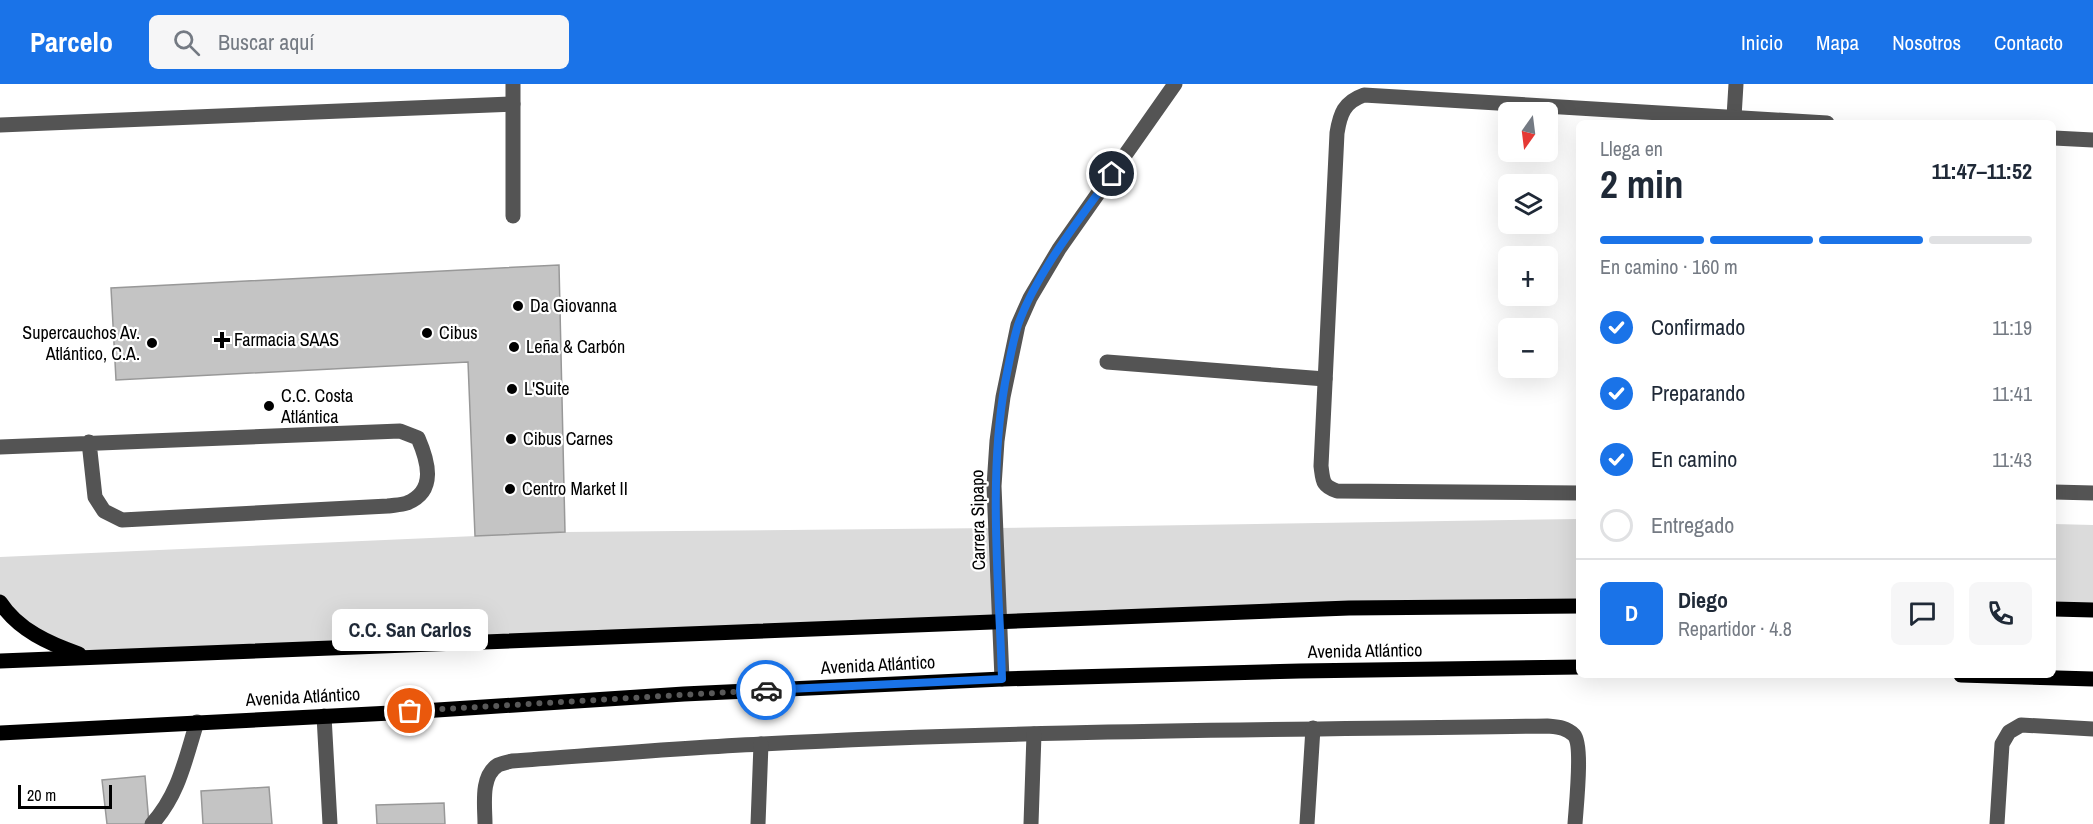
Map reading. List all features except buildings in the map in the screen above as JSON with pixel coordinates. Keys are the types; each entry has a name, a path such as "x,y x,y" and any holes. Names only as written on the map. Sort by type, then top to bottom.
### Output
{"main road":[{"path":"0,602 6,612 24,628 50,644 88,657"},
{"name":"Avenida Atlántico","path":"0,661 1349,608 1576,606"},
{"path":"2056,609 2093,610"},
{"name":"Avenida Atlántico","path":"0,733 684,694 1002,679 1576,667"},
{"path":"2056,678 2093,679"}],"street":[{"path":"513,84 513,216"},
{"name":"Carrera Sipapo","path":"1002,679 994,486 997,441 1007,376 1018,326 1030,298 1059,249 1174,84"},
{"path":"1734,117 1736,84"},
{"path":"1576,493 1337,491 1328,488 1322,480 1337,133 1340,117 1345,107 1353,99 1364,95 1620,117 1734,117 1780,120"},
{"path":"0,125 513,104"},
{"path":"2056,138 2093,140"},
{"path":"1107,362 1325,379"},
{"path":"0,447 89,442 400,431 418,438 426,456 428,477 421,494 407,503 388,506 122,520 104,511 95,498 89,442"},
{"path":"2056,492 2093,493"},
{"path":"324,716 330,824"},
{"path":"152,824 166,808 177,785 197,722"},
{"path":"1997,824 2002,744 2009,732 2021,725 2093,729"},
{"path":"485,824 489,774 499,764 513,761 761,744 1034,734 1547,726 1564,728 1575,736 1579,750 1575,824"},
{"path":"1307,824 1313,728"},
{"path":"1031,824 1034,734"},
{"path":"758,824 761,744"}],"shaded area":[{"path":"1576,519 1576,606 88,657 50,644 0,602 0,557 565,532"},
{"path":"2056,524 2093,525 2093,610 2056,609"}],"way so far":[{"path":"410,711 766,690"}],"place":[{"name":"Da Giovanna","path":"518,306"},
{"name":"Cibus","path":"427,333"},
{"name":"Farmacia SAAS","path":"222,340"},
{"name":"Supercauchos Av. Atlántico, C.A.","path":"152,343"},
{"name":"Leña & Carbón","path":"514,347"},
{"name":"L'Suite","path":"512,389"},
{"name":"C.C. Costa Atlántica","path":"269,406"},
{"name":"Cibus Carnes","path":"511,439"},
{"name":"Centro Market II","path":"510,489"},
{"name":"C.C. San Carlos","path":"410,711"}],"route":[{"path":"766,690 1002,679 994,486 997,441 1011,355 1018,326 1030,298 1059,249 1112,174"}]}
